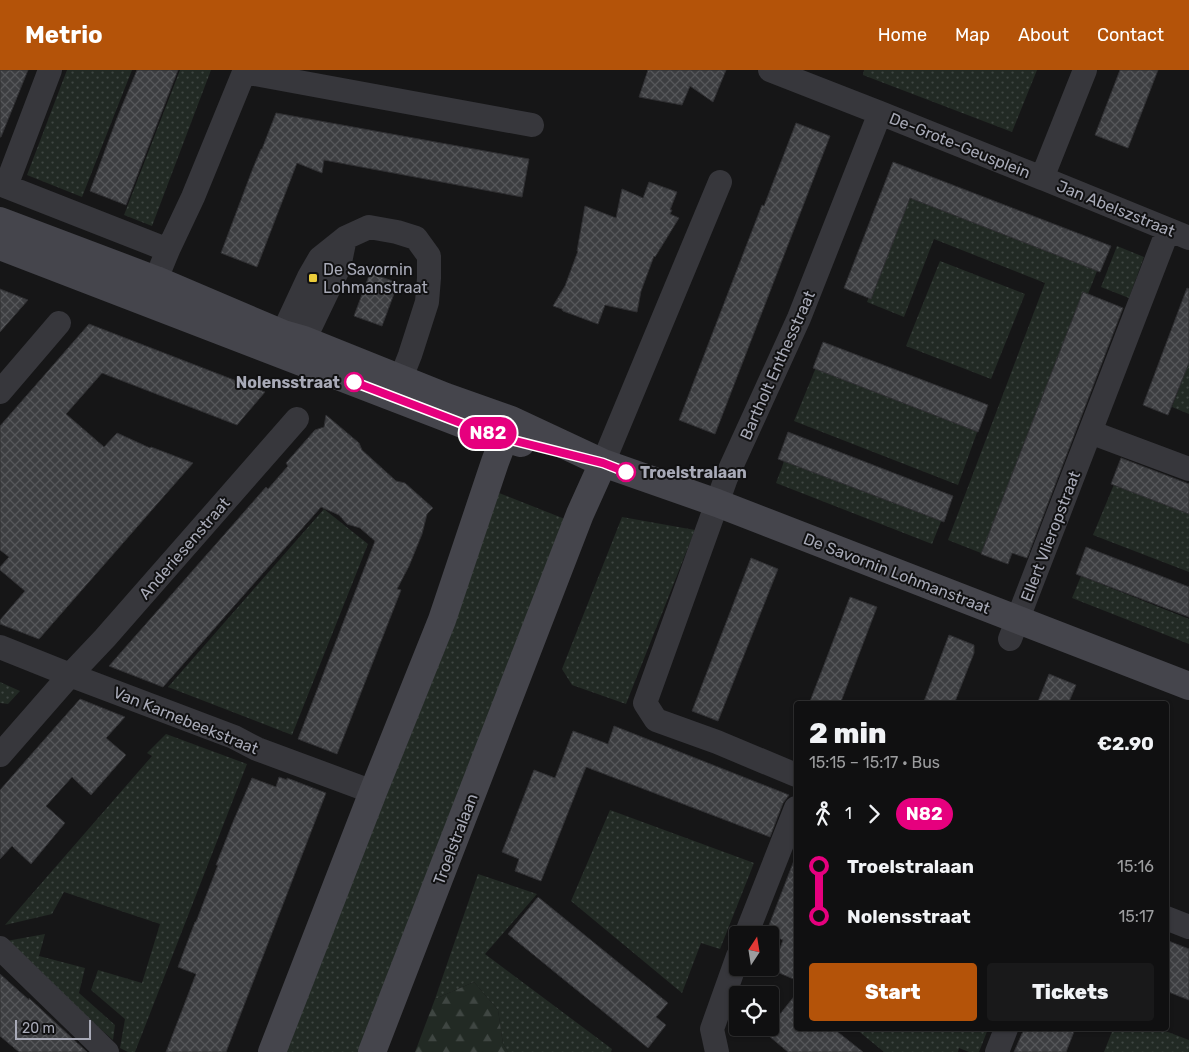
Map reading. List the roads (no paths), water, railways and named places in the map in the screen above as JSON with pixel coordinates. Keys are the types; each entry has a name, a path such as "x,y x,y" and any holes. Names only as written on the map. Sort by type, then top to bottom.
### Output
{"street":[{"path":"50,70 3,185 168,250"},
{"path":"770,70 880,113"},
{"name":"De-Grote-Geusplein","path":"880,113 1042,178 1085,70"},
{"path":"151,291 193,197 245,71 532,125"},
{"name":"Bartholt Enthesstraat","path":"794,774 656,720 645,703 726,478 799,318 880,113"},
{"name":"Jan Abelszstraat","path":"1042,178 1179,234"},
{"name":"Troelstralaan","path":"372,1052 580,514 720,182"},
{"name":"De Savornin Lohmanstraat","path":"0,221 151,291 397,388 466,425 508,430 717,503 1014,630 1189,686"},
{"path":"290,346 309,277 320,258 345,238 369,227 397,232 416,238 429,256 430,278 427,302 397,388"},
{"name":"Ellert Vlieropstraat","path":"1014,630 1090,432 1179,234"},
{"name":"De Savornin Lohmanstraat","path":"0,246 151,291"},
{"path":"0,392 59,323"},
{"name":"Anderiesenstraat","path":"0,755 70,675 106,638 297,419"},
{"path":"272,1052 442,620 495,462 508,430"},
{"path":"1090,432 1189,469"},
{"name":"Van Karnebeekstraat","path":"0,647 234,737 257,749 373,792"},
{"path":"750,926 794,813"},
{"path":"1169,919 1189,927"},
{"path":"0,948 107,1052"},
{"path":"716,1052 712,1029 731,976"},
{"path":"997,1052 1005,1031"}],"place":[{"name":"De Savornin Lohmanstraat","path":"313,278"},
{"name":"Nolensstraat","path":"354,382"},
{"name":"Troelstralaan","path":"626,472"}]}
